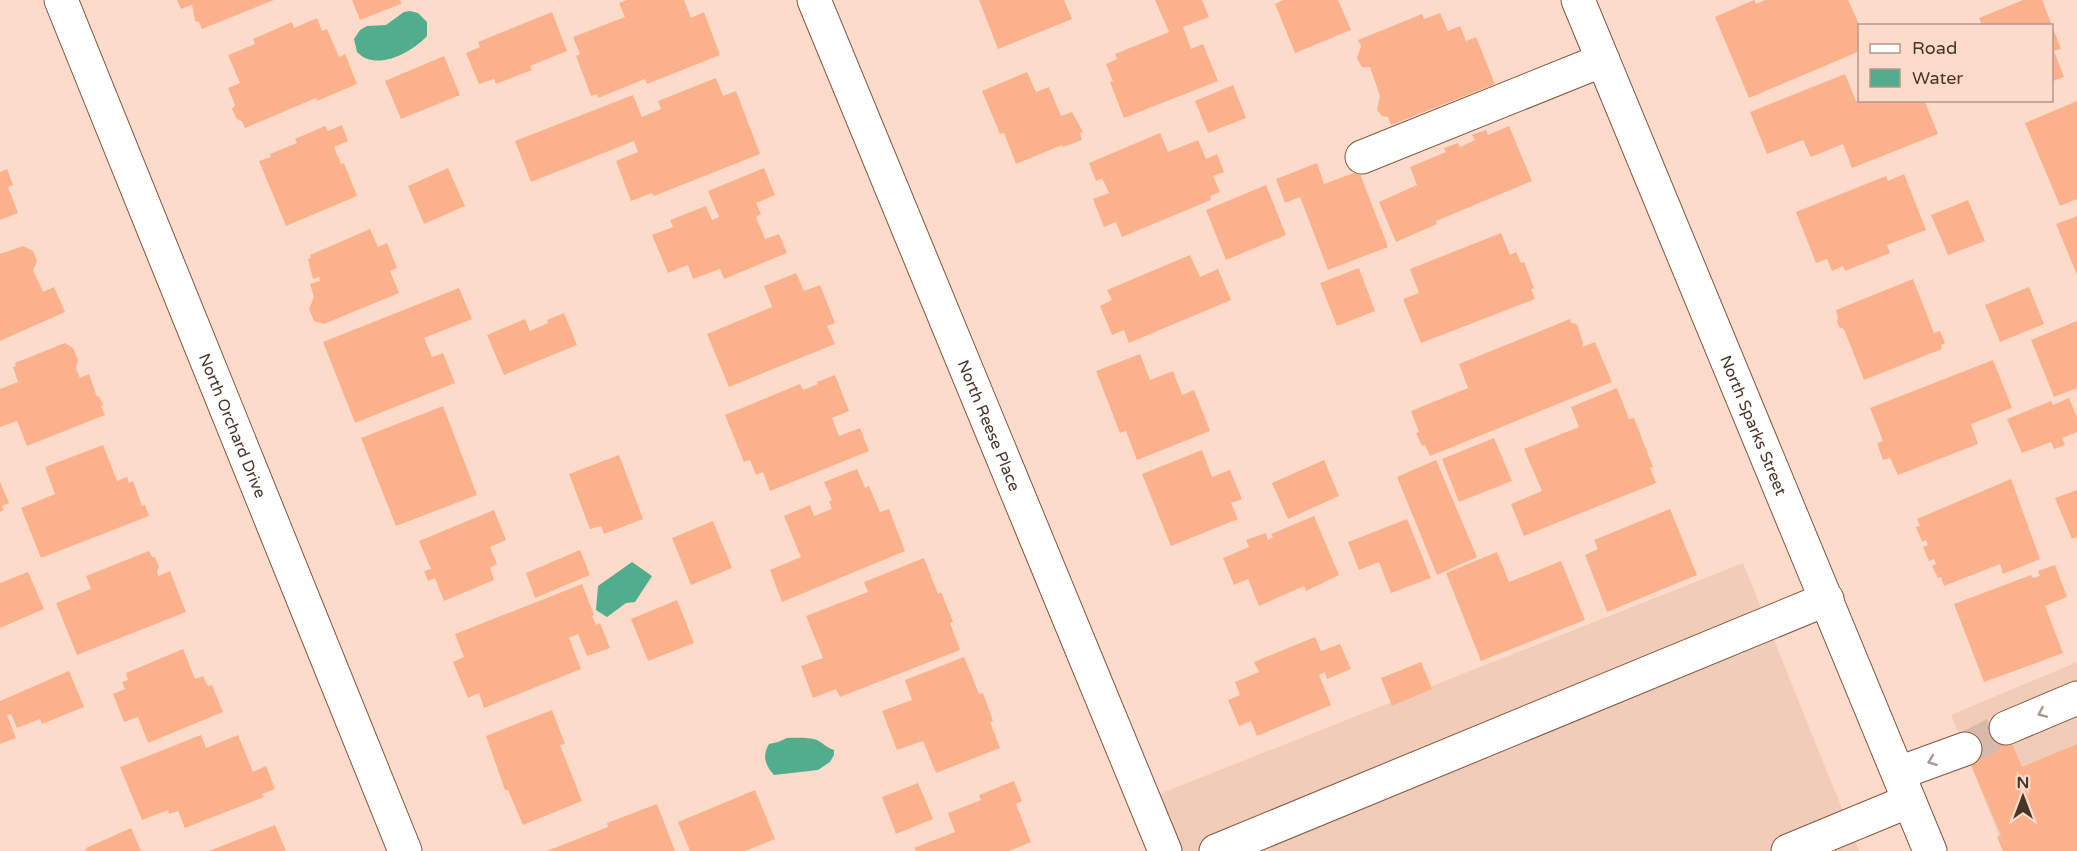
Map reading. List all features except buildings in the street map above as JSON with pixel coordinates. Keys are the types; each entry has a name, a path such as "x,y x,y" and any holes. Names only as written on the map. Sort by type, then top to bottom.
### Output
{"street":[{"name":"North Orchard Drive","path":"61,0 405,851"},
{"name":"North Reese Place","path":"814,0 1165,851"},
{"name":"North Sparks Street","path":"1578,0 1930,851"},
{"path":"1362,157 1603,60"},
{"path":"1216,851 1827,599"},
{"path":"2006,728 2077,698"},
{"path":"1788,851 1904,787 1965,748"}],"shaded area":[{"path":"1743,563 1859,851 1165,851 1144,800"},
{"path":"2077,662 2077,851 2005,851 1951,715"}],"water":[{"path":"404,12 418,13 427,22 427,36 420,42 403,54 383,60 365,58 357,52 354,39 360,30 367,26 386,25"},
{"path":"632,562 652,576 635,602 626,603 607,617 596,610 598,586"},
{"path":"787,738 817,740 834,750 834,755 830,762 818,770 774,775 768,768 767,748 769,744"}],"tunnel":[{"path":"1965,749 2006,728"}]}
